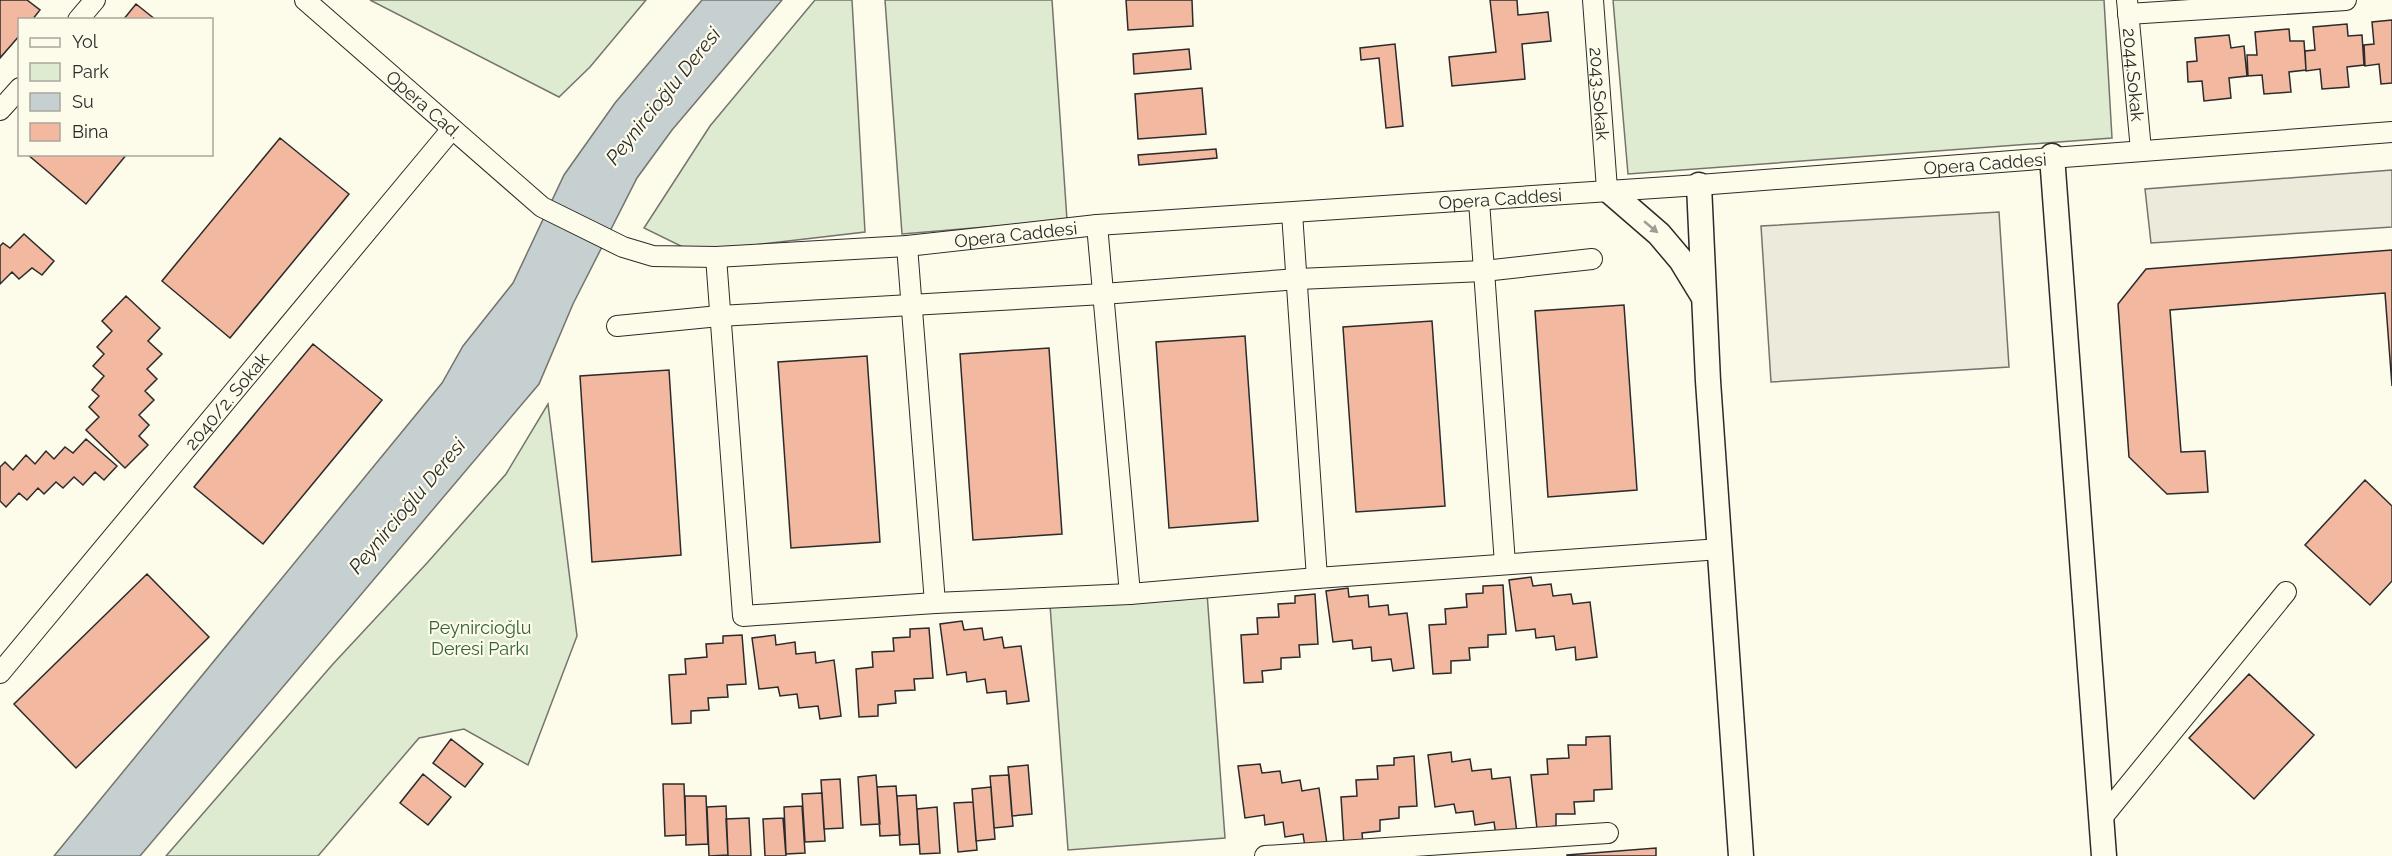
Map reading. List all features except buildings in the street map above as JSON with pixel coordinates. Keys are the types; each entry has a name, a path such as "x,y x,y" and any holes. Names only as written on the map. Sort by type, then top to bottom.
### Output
{"street":[{"path":"80,18 95,0"},
{"name":"Opera Cad.","path":"305,0 542,207 611,241"},
{"name":"2043.Sokak","path":"1593,0 1607,189"},
{"path":"2128,7 2346,0"},
{"name":"2044.Sokak","path":"2128,7 2141,150"},
{"path":"0,110 18,90"},
{"name":"2040/2. Sokak","path":"0,673 452,129"},
{"name":"Opera Caddesi","path":"611,241 653,256 716,258 907,246 1097,225 1479,201 1607,189 2392,132"},
{"path":"2052,156 2104,856"},
{"path":"1699,184 1720,549 1741,856"},
{"path":"1607,189 1659,234 1681,260 1705,300"},
{"path":"1479,201 1505,564"},
{"path":"1292,213 1317,578"},
{"path":"1097,225 1130,594"},
{"path":"907,246 935,603"},
{"path":"716,258 743,616 935,603 1130,594 1720,549"},
{"path":"616,326 720,316 1103,294 1298,279 1484,271 1592,259"},
{"path":"2101,819 2286,592"},
{"path":"1265,856 1529,847 1608,833"}],"green space":[{"path":"370,0 646,0 590,67 559,97"},
{"path":"815,0 852,0 865,232 693,252 644,228 710,126"},
{"path":"885,0 1052,0 1067,220 902,234"},
{"path":"1613,0 2104,0 2112,138 1628,174"},
{"name":"Peynircioğlu Deresi Parkı","path":"548,404 577,636 528,765 464,729 419,738 318,856 166,856 333,664 506,474"},
{"path":"1207,593 1225,838 1068,850 1050,605"}],"shaded area":[{"path":"2392,170 2392,227 2151,243 2145,189"},
{"path":"1999,212 2009,367 1771,382 1761,226"}],"water":[{"name":"Peynircioğlu Deresi","path":"702,0 782,0 672,130 637,178 573,304 539,384 140,856 54,856 442,383 463,346 513,283 564,175 615,103"}]}
